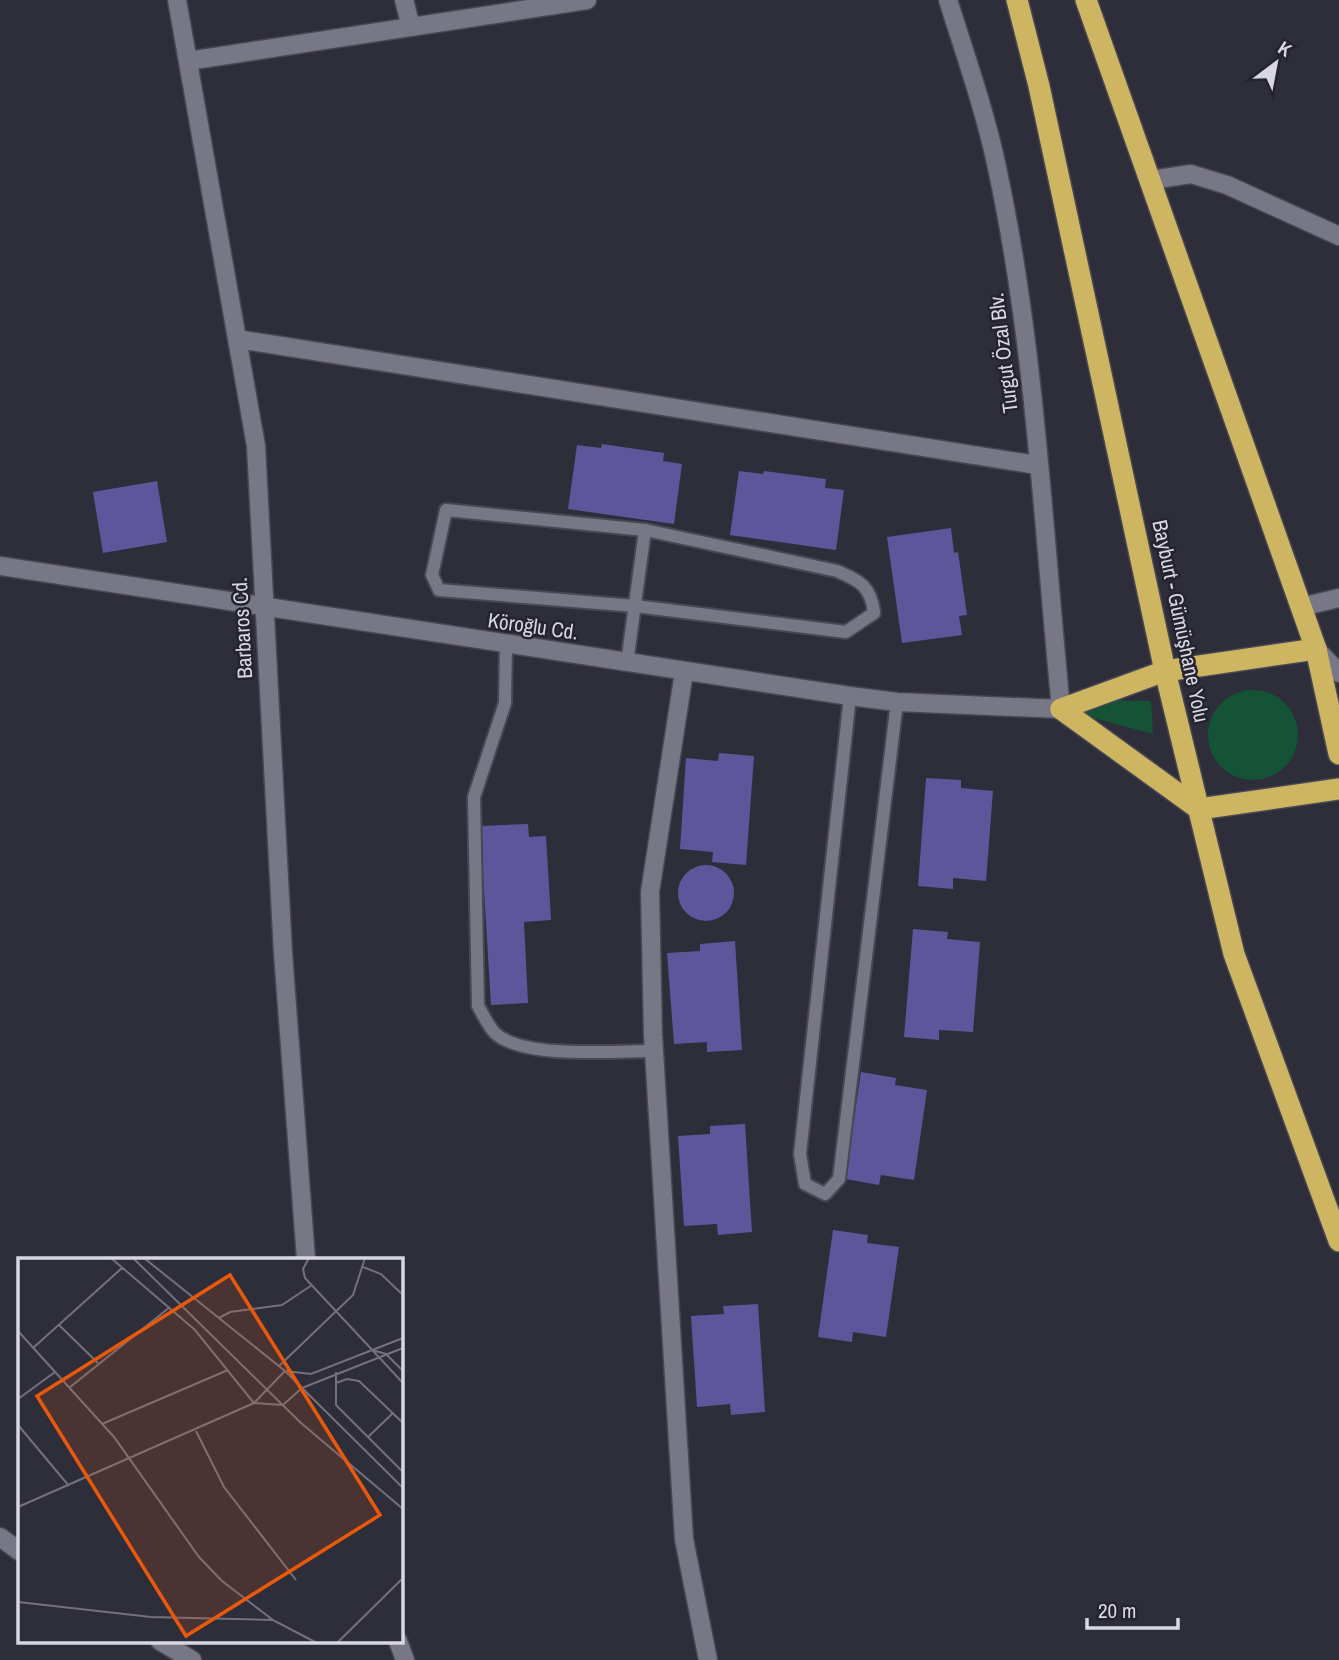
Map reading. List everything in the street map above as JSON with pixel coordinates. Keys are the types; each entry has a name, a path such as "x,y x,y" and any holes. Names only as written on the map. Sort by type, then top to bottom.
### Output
{"highway":[{"name":"Bayburt - Gümüşhane Yolu","path":"1017,0 1039,86 1165,671 1234,954 1339,1241"},
{"path":"1086,0 1316,649 1339,754"},
{"path":"1061,709 1165,671 1316,649"},
{"path":"1061,709 1199,809 1339,789"}],"street":[{"name":"Barbaros Cd.","path":"177,0 256,446 283,953 306,1258"},
{"path":"404,0 411,27"},
{"path":"188,61 587,0"},
{"name":"Turgut Özal Blv.","path":"948,0 996,161 1015,264 1061,709"},
{"path":"1151,180 1191,174 1215,181 1339,236"},
{"path":"237,339 1037,465"},
{"name":"Köroğlu Cd.","path":"0,566 263,609 850,696 897,702 1061,709"},
{"path":"1301,607 1339,598"},
{"path":"1316,649 1339,673"},
{"path":"684,671 650,892 653,1051 684,1539 708,1660"},
{"path":"0,1538 18,1550"},
{"path":"162,1642 192,1660"},
{"path":"398,1642 405,1660"}],"lane":[{"path":"446,510 645,530 837,571 864,583 872,598 874,613 846,632 635,606 439,590 432,575 446,510"},
{"path":"627,663 645,530"},
{"path":"506,645 505,703 474,797 478,1006 496,1034 530,1048 564,1052 653,1051"},
{"path":"850,696 800,1154 805,1184 825,1194 839,1179 897,702"}],"green space":[{"path":"1253,690 1270,694 1285,703 1294,718 1298,735 1294,752 1285,767 1270,776 1253,780 1236,776 1221,767 1212,752 1208,735 1212,718 1221,703 1236,694"},
{"path":"1088,700 1151,701 1153,734 1086,716"}],"building":[{"path":"602,444 664,453 663,461 682,464 674,524 568,509 577,445 601,448"},
{"path":"739,471 763,474 764,471 826,479 825,488 844,490 836,550 730,535"},
{"path":"157,481 167,542 103,553 93,492"},
{"path":"951,528 954,553 958,552 967,615 959,616 962,635 902,643 887,537"},
{"path":"719,753 754,756 746,865 712,862 713,852 680,849 686,758 718,761"},
{"path":"926,778 961,780 961,788 993,791 986,881 953,878 953,889 918,886"},
{"path":"528,824 529,837 546,836 551,920 524,922 528,1003 491,1005 480,826"},
{"path":"706,865 726,873 734,893 726,913 706,921 686,913 678,893 686,873"},
{"path":"913,929 948,932 947,939 980,942 973,1032 939,1030 939,1040 904,1037"},
{"path":"735,941 742,1050 707,1052 707,1042 674,1044 667,953 700,951 700,944"},
{"path":"861,1072 896,1078 895,1085 927,1090 914,1180 881,1175 879,1185 845,1179"},
{"path":"745,1124 752,1232 718,1235 717,1224 684,1226 678,1136 710,1134 710,1126"},
{"path":"833,1230 868,1235 867,1243 899,1247 886,1337 853,1332 852,1342 818,1337"},
{"path":"758,1304 765,1412 731,1415 730,1404 697,1407 691,1316 724,1314 723,1306"}]}
